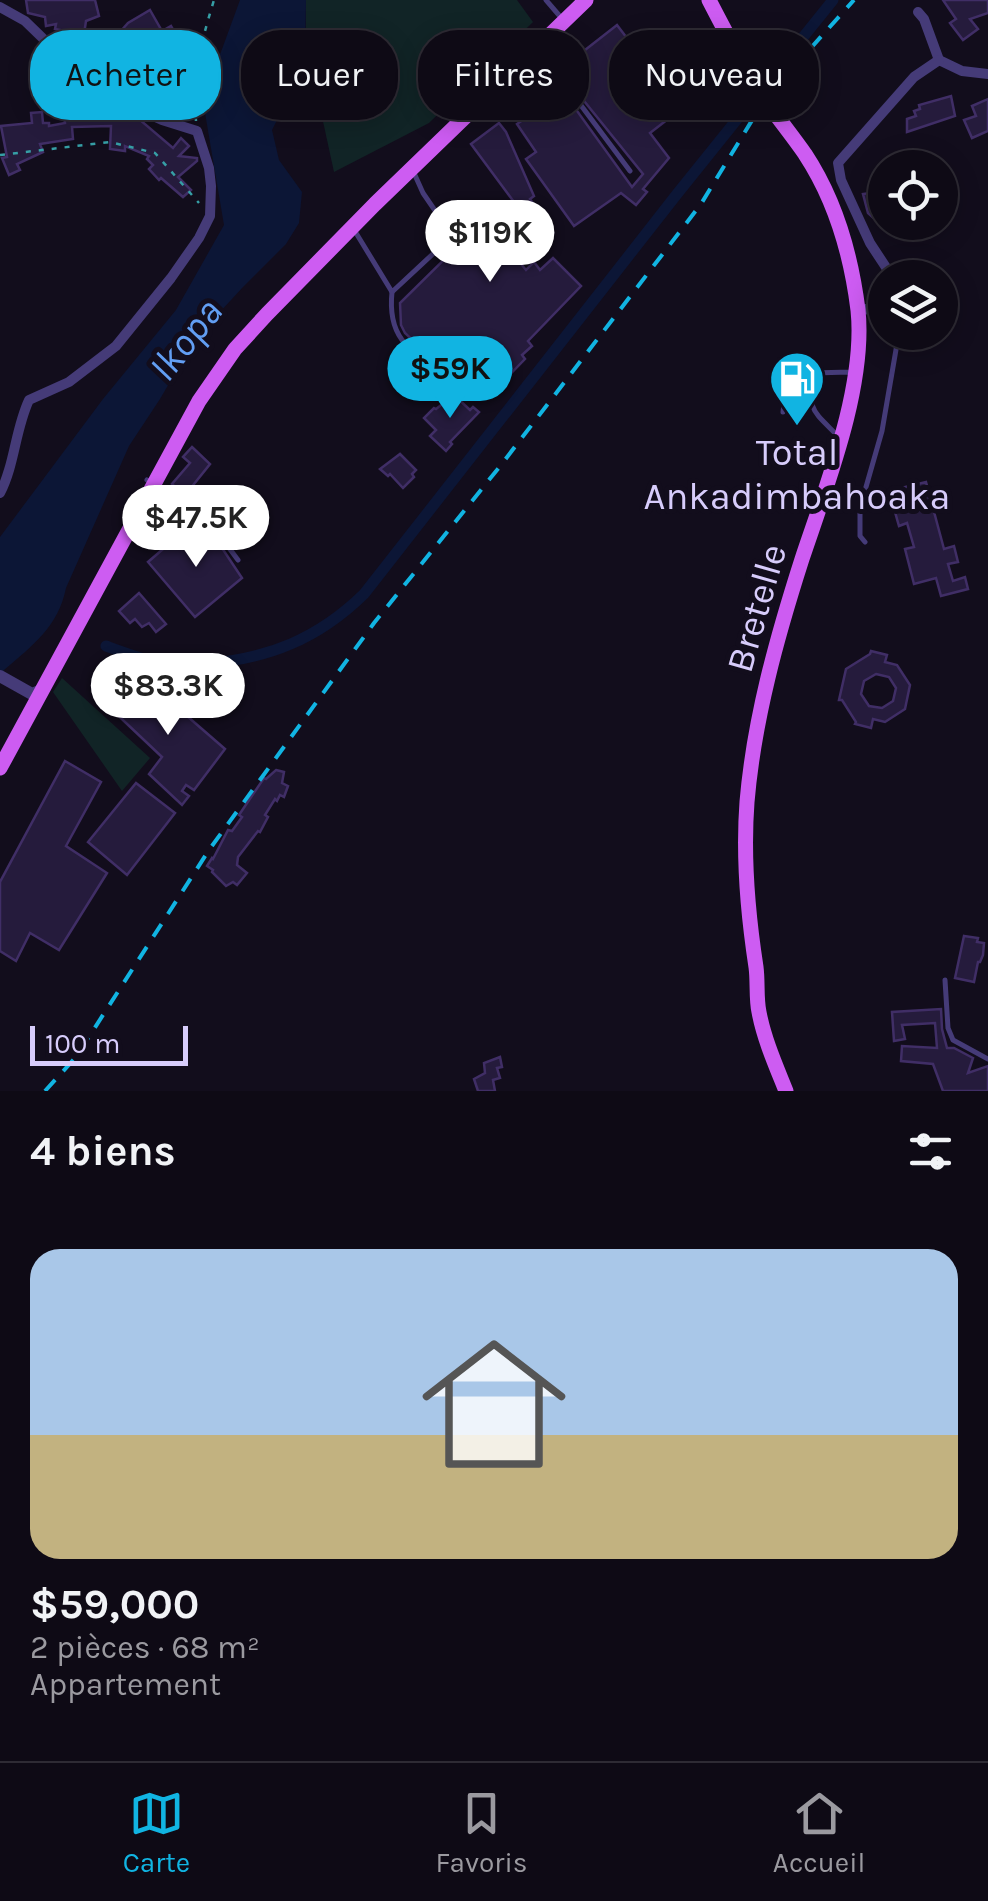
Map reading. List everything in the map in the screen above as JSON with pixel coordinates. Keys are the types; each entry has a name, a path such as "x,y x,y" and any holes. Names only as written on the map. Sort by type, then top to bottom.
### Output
{"main road":[{"path":"561,18 572,0"},
{"path":"549,30 586,0"},
{"name":"Bretelle","path":"710,0 747,70 804,154 830,201 846,248 858,307 855,372 840,438 768,678 747,804 750,930 759,1011 786,1091"},
{"path":"151,482 171,435 213,367 263,308 456,120"},
{"path":"0,768 151,482 208,387 250,331 350,224"},
{"path":"0,750 38,692"}],"street":[{"path":"0,7 120,101 197,132 209,168 210,216 171,278 116,346 69,382 29,400 0,493"},
{"path":"918,12 939,60 962,71 988,74"},
{"path":"881,260 841,180 838,163 914,76 939,60"},
{"path":"858,307 868,310"},
{"path":"0,676 16,686 38,692"}],"lane":[{"path":"546,0 561,18"},
{"path":"589,116 630,171"},
{"path":"392,292 450,238 410,165"},
{"path":"350,224 392,292 391,316 400,339 471,397"},
{"path":"865,542 860,536 860,508 882,431 896,350"},
{"path":"783,412 793,381 815,374 855,372"},
{"path":"815,374 811,405 840,438"},
{"path":"151,482 206,517 238,560"},
{"path":"946,980 952,1040 988,1059"}],"path":[{"path":"197,132 194,98 199,49 214,0"},
{"path":"0,155 110,142 156,153 210,216"}],"green space":[{"path":"306,0 517,0 533,22 525,30 418,30 418,120 432,120 334,172 323,120 398,120 398,30 306,30"},
{"path":"62,678 150,758 122,791 53,692"}],"water":[{"name":"Ikopa","path":"240,0 306,0 305,30 241,30 241,120 277,120 272,130 279,160 302,192 299,223 286,244 195,339 129,446 57,614 43,634 0,676 0,537 103,399 176,310 224,225 206,120 221,120 221,52"}],"building":[{"path":"26,0 95,0 99,16 86,21 85,30 60,30 55,29 56,24 46,26 45,17 28,13"},
{"path":"943,0 988,0 988,13 970,19 978,29 963,40 950,23 956,19"},
{"path":"150,10 161,30 122,30"},
{"path":"609,31 609,120 667,120 650,133 669,158 643,189 647,192 636,205 621,193 574,226 526,159 536,152 517,124 523,120 584,120 632,187 643,174 589,107 589,47"},
{"path":"951,96 955,116 907,132 907,119 916,116 914,111 920,109 919,105"},
{"path":"988,99 988,131 972,138 964,120 976,116 972,106"},
{"path":"43,120 49,126 65,120 140,120 173,148 181,138 189,146 179,156 197,161 178,177 191,190 183,197 159,180 149,169 153,165 147,159 149,156 125,146 125,151 110,149 111,126 72,127 73,139 40,144 43,152 17,164 20,170 9,175 2,158 7,157 1,126"},
{"path":"499,123 534,196 530,199 553,233 540,243 532,234 512,253 526,270 534,262 540,270 553,258 581,286 528,341 532,346 522,355 525,359 488,397 452,359 446,364 433,350 428,355 405,333 400,303 464,240 468,244 517,206 471,144"},
{"path":"454,395 470,410 473,407 479,412 446,451 430,436 436,430 424,418"},
{"path":"192,447 210,464 190,489 194,492 188,499 172,484 190,463 183,457"},
{"path":"400,454 416,470 403,488 380,469"},
{"path":"926,482 944,549 954,546 958,562 948,564 953,581 965,577 968,589 941,596 936,578 914,584 905,549 914,547 907,523 899,526 889,491"},
{"path":"203,527 242,578 195,617 148,562 184,531 190,538"},
{"path":"139,593 166,624 156,632 149,623 142,627 135,619 130,623 119,611"},
{"path":"871,651 887,655 885,662 897,665 910,685 905,709 885,722 873,719 871,728 855,724 839,700 846,669","holes":["876,674 889,677 896,688 893,701 882,708 869,706 861,694 864,681"]},
{"path":"134,679 144,688 149,683 225,749 194,790 186,785 182,791 189,796 182,805 149,774 162,757 108,706"},
{"path":"65,761 101,782 66,846 107,873 59,950 30,933 16,961 0,951 0,882"},
{"path":"276,770 284,772 282,783 288,786 284,797 275,799 260,832 238,857 237,865 247,873 237,885 233,882 226,886 207,866 264,778"},
{"path":"136,783 175,813 127,875 88,842"},
{"path":"964,936 984,943 974,982 955,978"},
{"path":"941,1009 947,1048 973,1058 968,1073 988,1066 988,1091 943,1091 933,1064 901,1061 902,1046 937,1048 935,1023 902,1025 905,1039 894,1041 892,1012"},
{"path":"500,1057 500,1078 493,1080 495,1091 478,1091 474,1079 485,1073 484,1063"}],"waterway":[{"path":"106,646 177,666 227,661 291,644 347,610 364,594 833,0"}],"railway":[{"path":"45,1091 76,1057 209,850 374,623 701,204 765,99 854,0"}],"place":[{"name":"Total Ankadimbahoaka","path":"797,428"}]}
